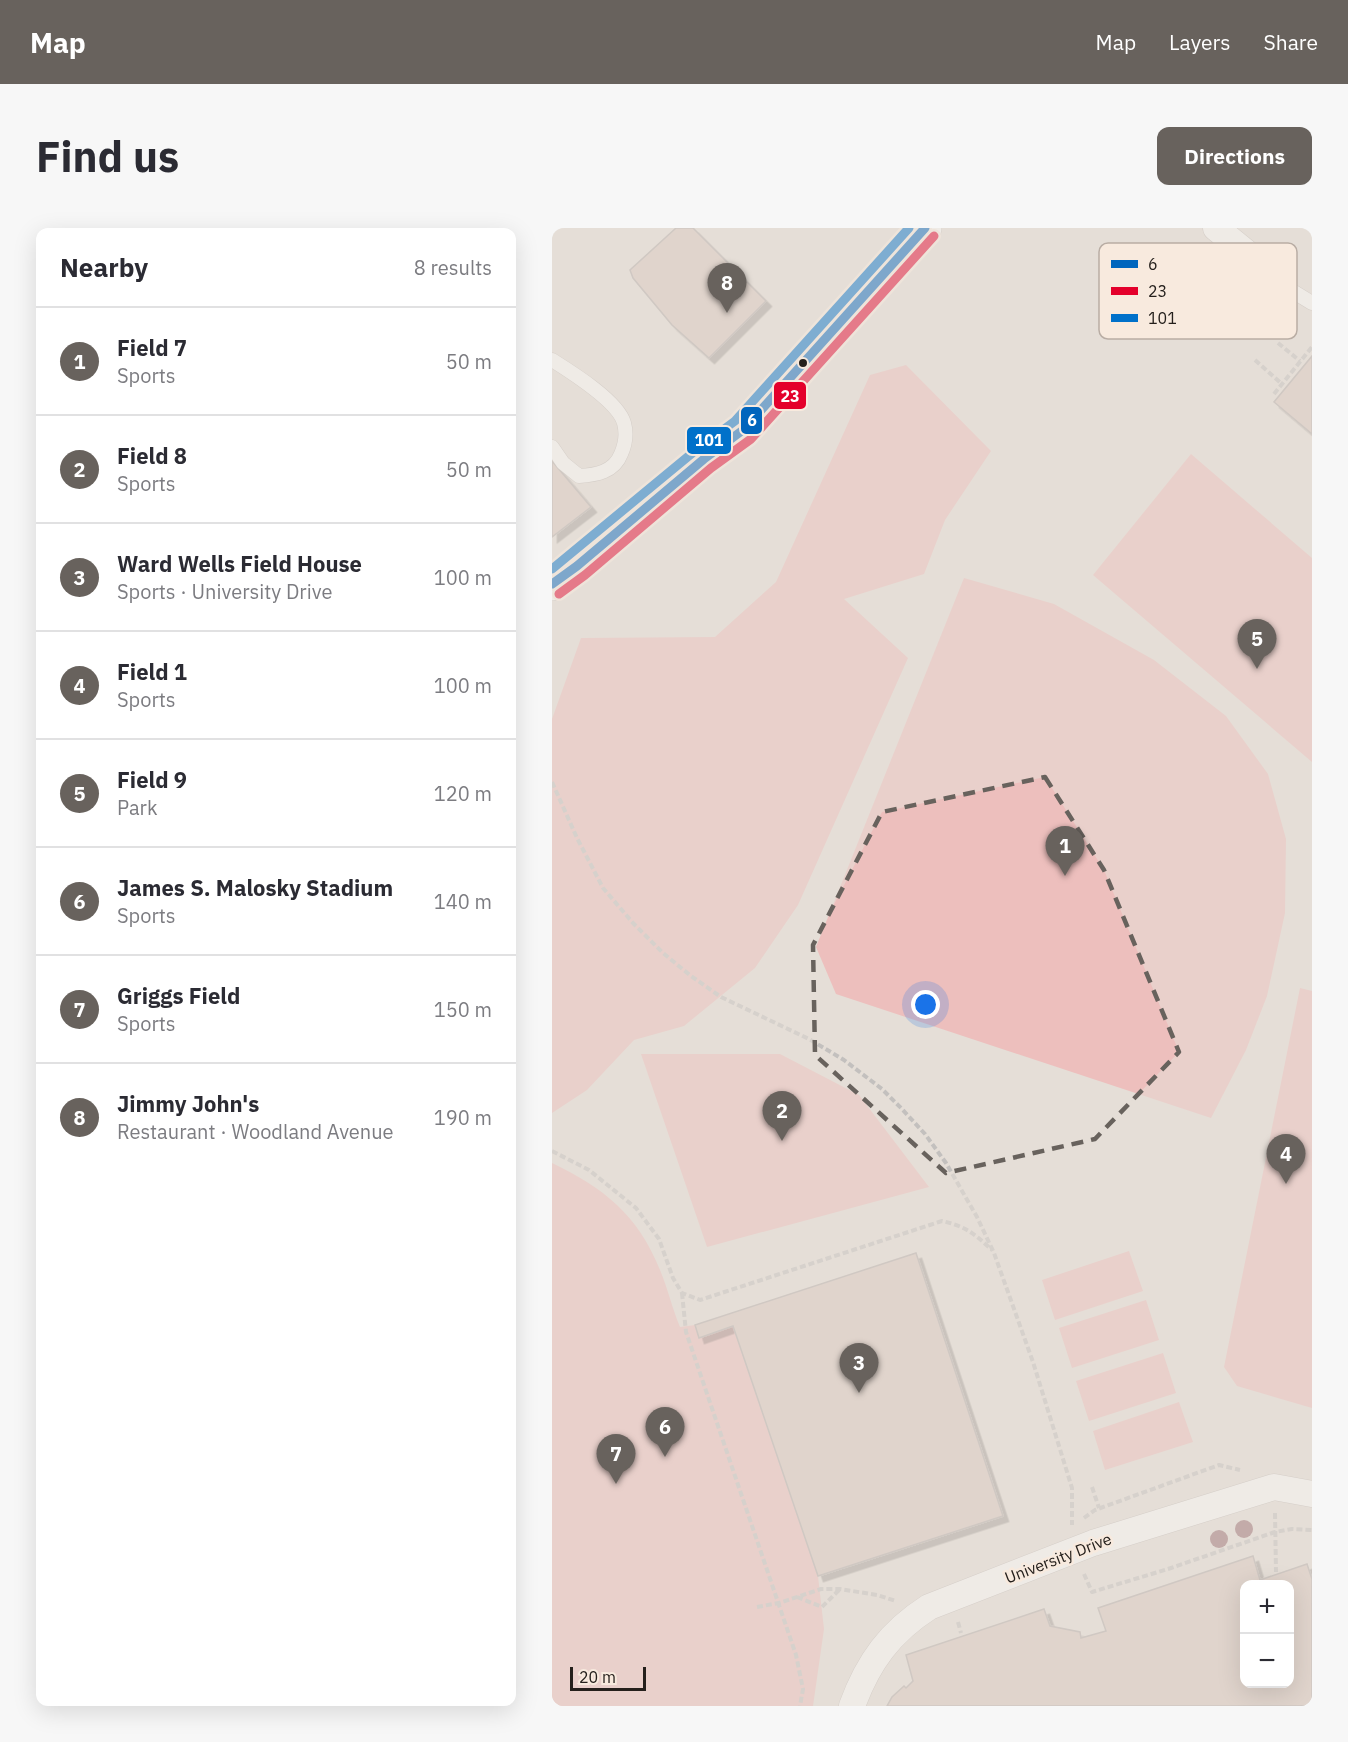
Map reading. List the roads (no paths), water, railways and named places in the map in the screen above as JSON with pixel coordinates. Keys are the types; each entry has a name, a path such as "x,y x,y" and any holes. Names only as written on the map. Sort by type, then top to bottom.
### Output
{"main road":[{"path":"552,584 577,566 704,459 743,430 925,228"}],"street":[{"path":"1216,228 1234,243"},
{"name":"University Drive","path":"852,1706 866,1671 882,1647 911,1618 929,1607 1093,1543 1274,1487 1312,1494"}],"lane":[{"path":"1297,293 1312,303"},
{"path":"552,447 563,463 579,476 601,474 618,461 626,444 624,422 611,403 555,366"}],"place":[{"name":"Jimmy John's","path":"727,313"},
{"name":"Field 9","path":"1257,669"},
{"name":"Field 7","path":"1065,876"},
{"name":"Field 8","path":"782,1141"},
{"name":"Field 1","path":"1286,1184"},
{"name":"Ward Wells Field House","path":"859,1393"},
{"name":"James S. Malosky Stadium","path":"665,1457"},
{"name":"Griggs Field","path":"616,1484"}]}
